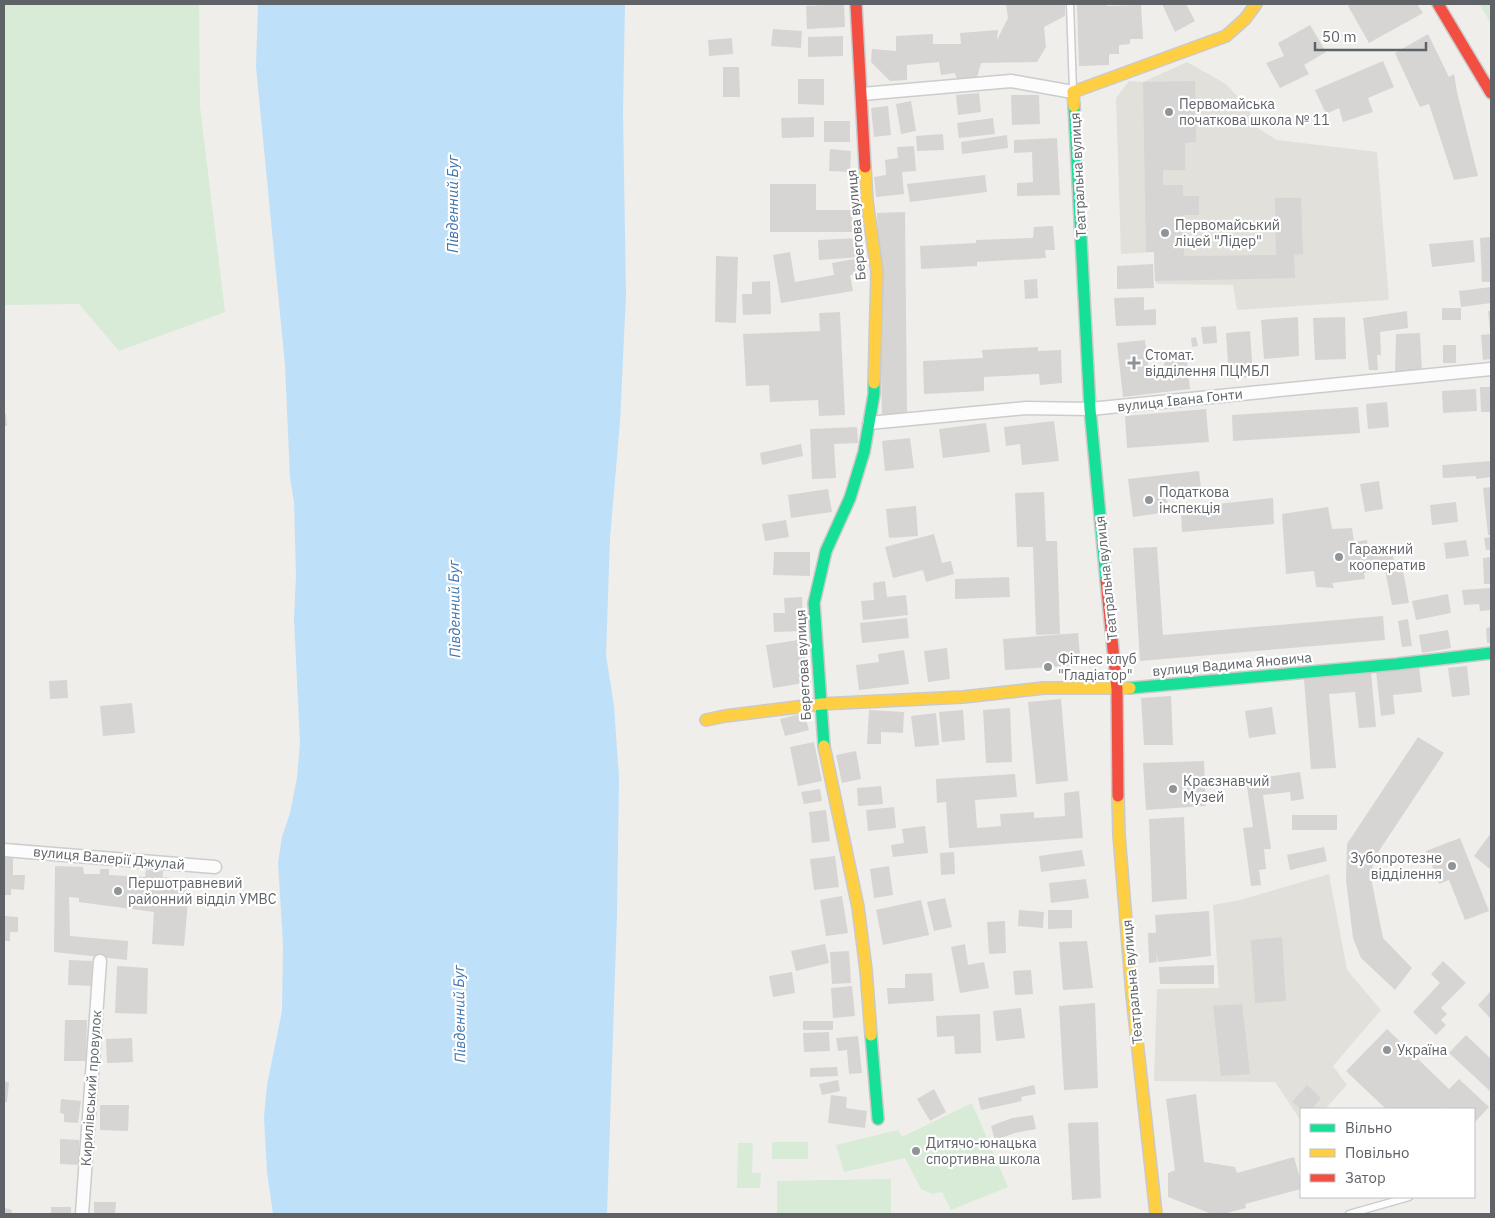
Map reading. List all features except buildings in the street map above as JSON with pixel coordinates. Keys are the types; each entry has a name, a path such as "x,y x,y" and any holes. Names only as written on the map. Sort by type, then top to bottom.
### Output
{"street":[{"name":"Берегова вулиця","path":"856,4 867,201 877,272 874,394 864,452 850,498 826,551 814,603 822,738 858,907 866,970 878,1119"},
{"path":"862,94 1011,81 1073,92 1226,36 1245,19 1256,4"},
{"path":"1438,4 1491,93"},
{"name":"Театральна вулиця","path":"1073,92 1090,409 1117,689 1119,835 1132,995 1156,1214"},
{"name":"вулиця Івана Гонти","path":"869,424 1026,408 1090,409 1491,370"},
{"name":"вулиця Вадима Яновича","path":"706,720 734,714 820,704 964,697 1044,688 1117,689 1397,664 1491,653"},
{"name":"вулиця Валерії Джулай","path":"4,850 215,867"},
{"name":"Кирилівський провулок","path":"82,1214 100,961"}],"lane":[{"path":"1070,4 1073,92"},
{"path":"1349,1214 1405,1198"}],"shaded area":[{"path":"1187,62 1226,84 1248,108 1256,127 1277,140 1377,152 1389,300 1237,310 1233,285 1157,284 1155,281 1154,252 1121,254 1116,98 1129,81 1143,82"},
{"path":"1329,874 1347,970 1381,1010 1333,1066 1347,1085 1326,1108 1300,1108 1300,1120 1275,1082 1154,1081 1157,989 1219,988 1213,905 1240,900"}],"green space":[{"path":"4,4 199,4 200,107 225,312 119,351 79,304 4,305"},
{"path":"1479,4 1491,4 1491,23"},
{"name":"Дитячо-юнацька спортивна школа","path":"972,1103 1008,1187 951,1210 942,1192 932,1194 921,1189 905,1158 844,1172 836,1145 898,1130 902,1137"},
{"path":"772,1142 808,1142 808,1159 772,1159"},
{"path":"738,1143 753,1143 752,1173 761,1173 760,1188 737,1188"},
{"path":"891,1179 891,1214 777,1214 777,1181"}],"water":[{"name":"Південний Буг","path":"258,4 625,4 623,112 626,295 620,422 610,538 606,655 614,706 619,778 617,914 607,1214 273,1214 267,1172 264,1117 267,1085 282,1011 283,944 278,863 282,837 290,813 297,778 300,743 294,619 296,575 294,502 290,478 285,365 256,67"}],"traffic: fast":[{"path":"1074,106 1090,409 1106,580"},
{"path":"824,746 814,603 826,551 850,498 864,452 874,394 874,383"},
{"path":"1130,688 1397,664 1491,653"},
{"path":"871,1035 878,1119"}],"traffic: slow":[{"path":"1074,106 1073,92 1226,36 1245,19 1256,4"},
{"path":"865,167 867,201 877,272 874,383"},
{"path":"706,720 821,704 963,697 1044,688 1130,688"},
{"path":"824,746 858,907 866,970 871,1035"},
{"path":"1118,796 1119,835 1132,995 1156,1214"}],"traffic: jam":[{"path":"856,4 865,167"},
{"path":"1438,4 1491,93"},
{"path":"1106,580 1117,689 1118,796"}],"place":[{"name":"Первомайська початкова школа № 11","path":"1169,112"},
{"name":"Первомайський ліцей \"Лідер\"","path":"1165,233"},
{"name":"Стомат. відділення ПЦМБЛ","path":"1134,363"},
{"name":"Податкова інспекція","path":"1149,500"},
{"name":"Гаражний кооператив","path":"1339,557"},
{"name":"Фітнес клуб \"Гладіатор\"","path":"1048,667"},
{"name":"Краєзнавчий Музей","path":"1173,789"},
{"name":"Зубопротезне відділення","path":"1452,866"},
{"name":"Першотравневий районний відділ УМВС","path":"118,891"},
{"name":"Україна","path":"1387,1050"},
{"name":"Дитячо-юнацька спортивна школа","path":"916,1151"}]}
